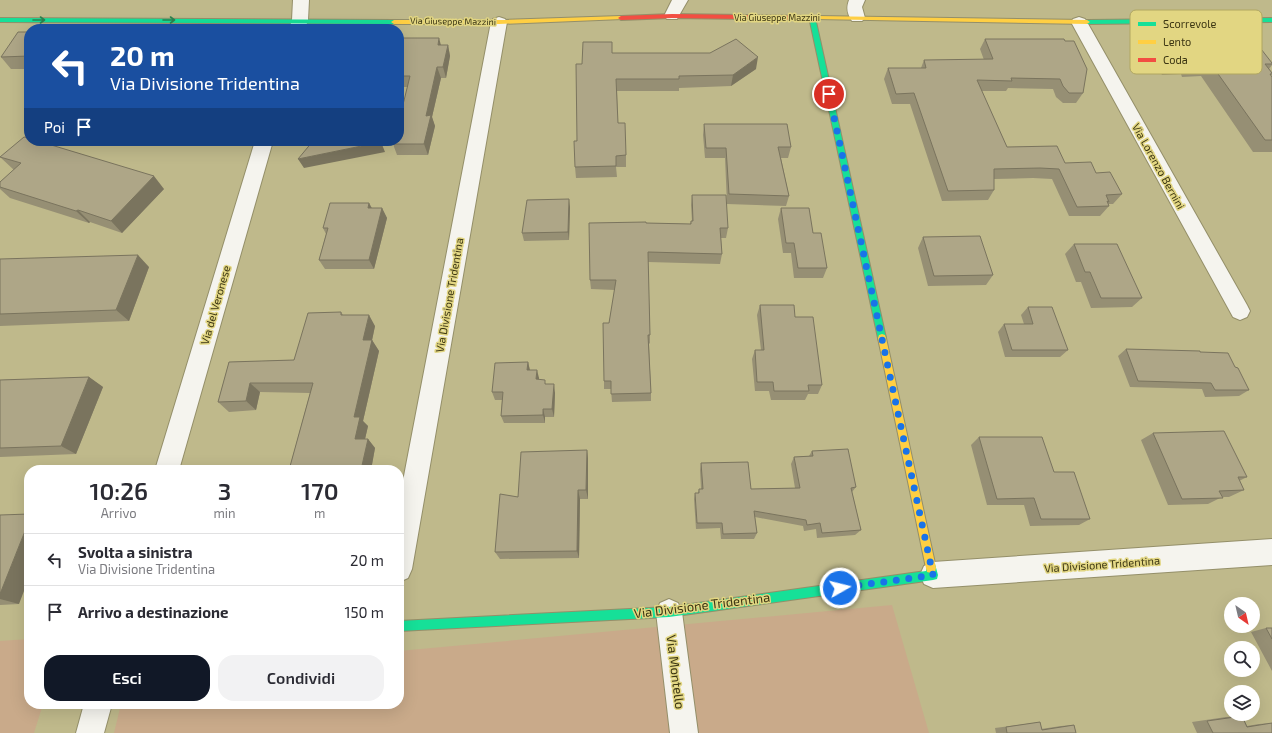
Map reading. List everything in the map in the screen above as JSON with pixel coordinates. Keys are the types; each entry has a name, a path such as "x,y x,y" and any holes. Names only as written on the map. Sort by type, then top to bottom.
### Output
{"street":[{"path":"299,24 301,0"},
{"path":"672,16 680,0"},
{"path":"857,0 854,7 857,18"},
{"name":"Via Giuseppe Mazzini","path":"0,20 299,24 499,22 672,16 1130,21"},
{"path":"812,17 933,575"},
{"name":"Via Giuseppe Mazzini","path":"1262,20 1272,20"},
{"name":"Via Divisione Tridentina","path":"404,542 499,22"},
{"name":"Via Lorenzo Bernini","path":"1079,22 1240,311"},
{"name":"Via del Veronese","path":"168,465 263,146"},
{"name":"Via Divisione Tridentina","path":"404,626 669,612 933,575 1272,552"},
{"name":"Via Montello","path":"669,612 684,733"},
{"path":"90,733 97,709"}],"shaded area":[{"path":"892,605 929,733 114,733 120,709 404,709 404,651"},
{"path":"24,639 24,709 41,709 34,733 0,733 0,641"}],"building":[{"path":"18,32 24,32 24,56 1,57"},
{"path":"404,38 439,38 438,45 448,45 443,67 437,67 426,116 431,115 424,144 404,144 404,101 410,76 404,76"},
{"path":"736,39 758,57 733,75 679,76 679,79 616,79 618,123 625,123 626,155 616,156 616,166 575,167 574,141 577,141 576,64 582,64 583,42 612,42 612,53 710,53"},
{"path":"985,39 1064,39 1065,41 1074,41 1087,69 1083,93 1069,93 1063,86 1060,79 1011,78 1012,81 977,80 1007,147 1057,146 1065,163 1091,162 1096,173 1110,172 1122,194 1106,195 1109,206 1077,207 1059,169 994,169 994,190 948,191 914,93 896,94 888,68 926,68 924,60 993,59"},
{"path":"1262,50 1272,63 1265,64 1272,73 1270,74 1272,77 1272,140 1265,140 1218,74 1262,74"},
{"path":"704,124 787,124 791,147 778,147 789,196 729,194 726,148 706,148"},
{"path":"24,137 24,146 55,146 154,176 111,221 0,187 0,182 21,163 0,157"},
{"path":"309,146 361,146 298,159"},
{"path":"692,195 726,195 728,228 720,228 722,254 648,252 650,335 648,335 651,393 611,394 611,381 604,381 603,323 609,323 616,280 590,280 589,223 646,222 691,224 691,221 693,221"},
{"path":"569,199 568,232 522,233 527,200"},
{"path":"330,203 369,203 368,208 382,208 369,260 319,260 328,228 323,228"},
{"path":"781,208 809,208 813,233 821,233 827,268 798,268 794,243 786,243"},
{"path":"980,236 993,275 934,276 923,237"},
{"path":"1074,244 1117,244 1142,298 1101,298 1090,272 1085,272"},
{"path":"138,255 116,310 0,314 0,259"},
{"path":"760,305 794,305 795,317 813,317 822,385 808,385 809,391 774,391 773,382 757,382 755,350 764,350"},
{"path":"1028,307 1052,307 1068,350 1012,350 1004,324 1033,324"},
{"path":"341,312 341,315 369,315 363,340 372,340 354,417 360,417 355,439 368,439 362,465 290,465 313,383 250,383 246,401 218,402 229,362 294,360 308,313"},
{"path":"1126,349 1228,353 1235,367 1238,368 1249,390 1215,390 1211,383 1138,381"},
{"path":"528,362 527,370 537,370 536,379 545,380 545,384 554,384 552,409 543,409 543,415 501,416 503,392 492,392 495,363"},
{"path":"89,377 61,446 0,448 0,380"},
{"path":"1224,431 1247,477 1238,477 1244,490 1219,491 1223,498 1182,499 1153,433"},
{"path":"979,437 1042,437 1054,472 1074,472 1090,519 1041,519 1034,498 997,499"},
{"path":"848,449 856,487 851,488 861,530 822,533 820,523 807,525 806,520 754,511 757,533 723,534 722,523 697,523 695,493 699,493 699,489 703,489 701,463 748,462 751,489 800,488 794,457 813,456 812,451"},
{"path":"587,450 586,490 578,490 577,551 495,552 500,494 518,497 521,452"},
{"path":"24,514 24,534 0,594 0,515"},
{"path":"1266,628 1272,628 1272,639"},
{"path":"1224,719 1224,721 1244,721 1247,727 1272,723 1272,733 1213,733 1207,721"},
{"path":"1040,722 1042,730 1074,725 1076,733 1007,733 1006,727"}],"traffic: fast":[{"path":"812,17 882,338"},
{"path":"0,20 394,22"},
{"path":"1262,20 1272,20"},
{"path":"1087,22 1130,22"},
{"path":"404,626 669,612 933,575 931,568"}],"traffic: slow":[{"path":"394,22 499,22 621,18"},
{"path":"817,18 1087,22"},
{"path":"882,338 931,568"}],"traffic: jam":[{"path":"621,18 672,16 817,18"}],"route":[{"path":"829,94 933,575 840,588"}]}
